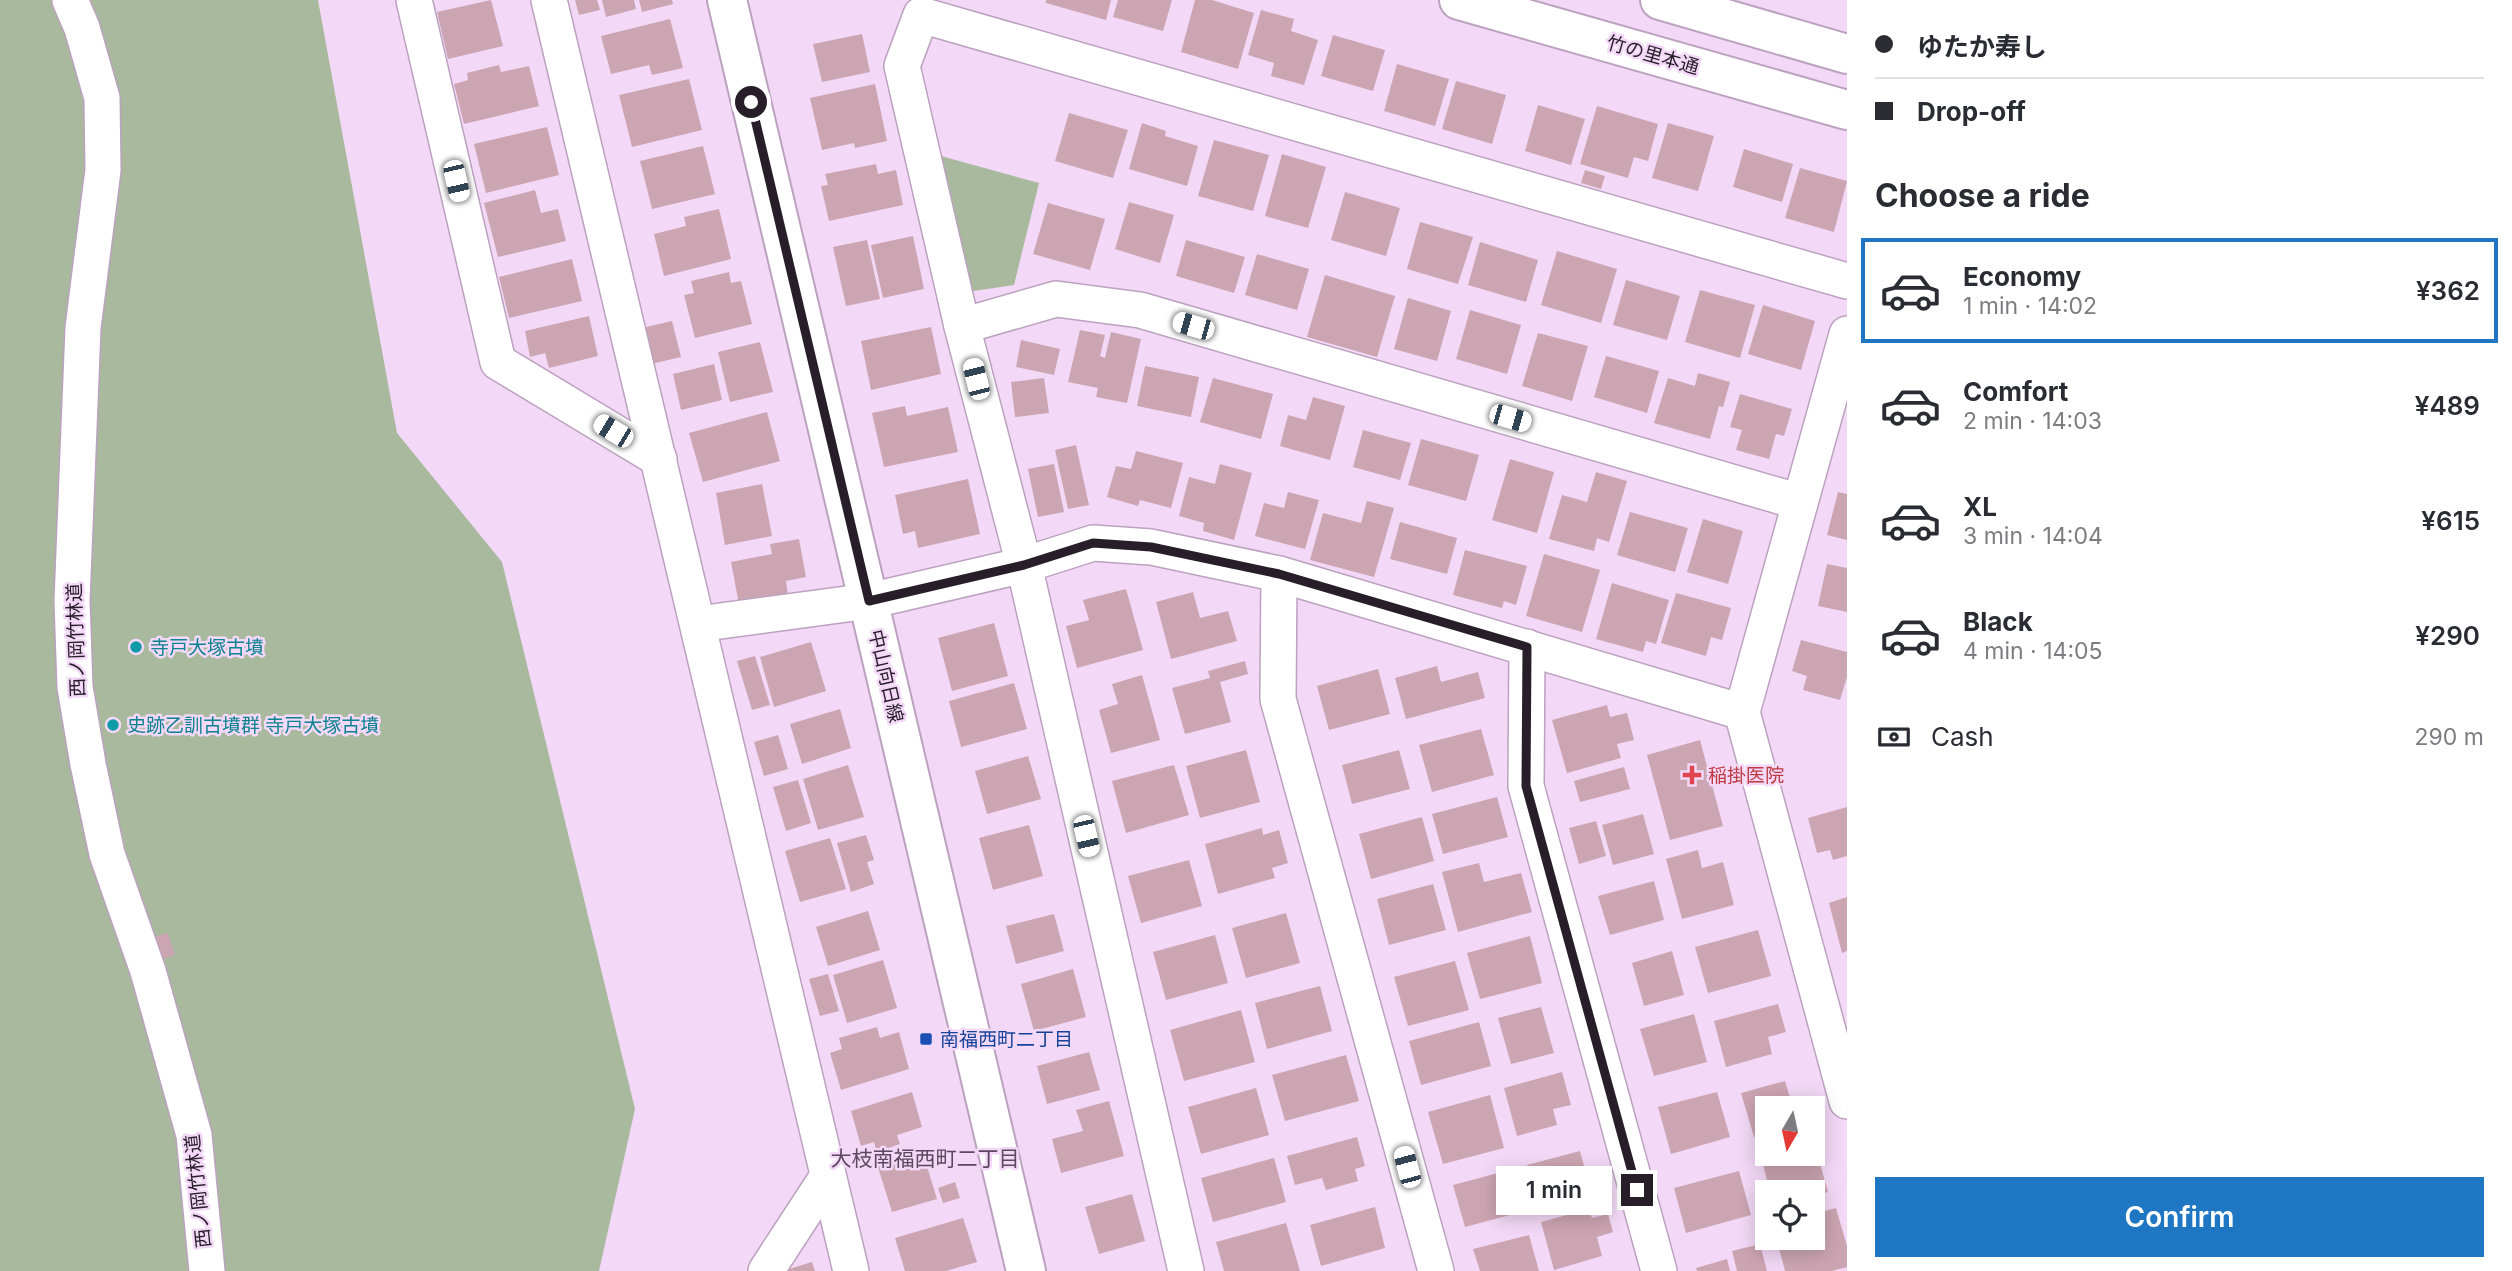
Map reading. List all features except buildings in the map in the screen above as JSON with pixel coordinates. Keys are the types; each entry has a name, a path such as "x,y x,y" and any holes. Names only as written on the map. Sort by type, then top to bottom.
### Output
{"main road":[{"name":"中山向日線","path":"727,0 1026,1271"},
{"name":"竹の里本通","path":"1459,0 1847,110"},
{"path":"1660,0 1847,54"}],"street":[{"name":"西ノ岡竹林道","path":"70,0 92,63 103,110 103,170 83,328 72,601 75,687 107,854 148,971 194,1135 207,1271"},
{"path":"414,0 498,362 659,459"},
{"path":"549,0 850,1271"},
{"path":"1186,1271 1024,565 962,326 902,66 921,15 1847,281"},
{"path":"962,326 1056,299 1140,310 1800,502"},
{"path":"1847,334 1742,712 1841,1058 1847,1101"},
{"path":"698,624 869,601 1024,565 1093,543 1151,547 1279,574 1742,712"},
{"path":"1279,574 1278,699 1436,1271"},
{"path":"1527,647 1526,786 1659,1271"},
{"path":"766,1271 828,1176"}],"green space":[{"path":"0,0 318,0 397,433 502,562 635,1109 599,1271 0,1271"},
{"path":"941,156 1039,183 1014,285 967,292"}],"place":[{"name":"寺戸大塚古墳","path":"136,647"},
{"name":"史跡乙訓古墳群 寺戸大塚古墳","path":"113,725"},
{"name":"稲掛医院","path":"1692,775"},
{"name":"南福西町二丁目","path":"926,1039"}],"district":[{"name":"大枝南福西町二丁目","path":"925,1158"}],"route":[{"path":"751,102 869,601 1024,565 1093,543 1151,547 1279,574 1527,647 1526,786 1637,1190"}]}
